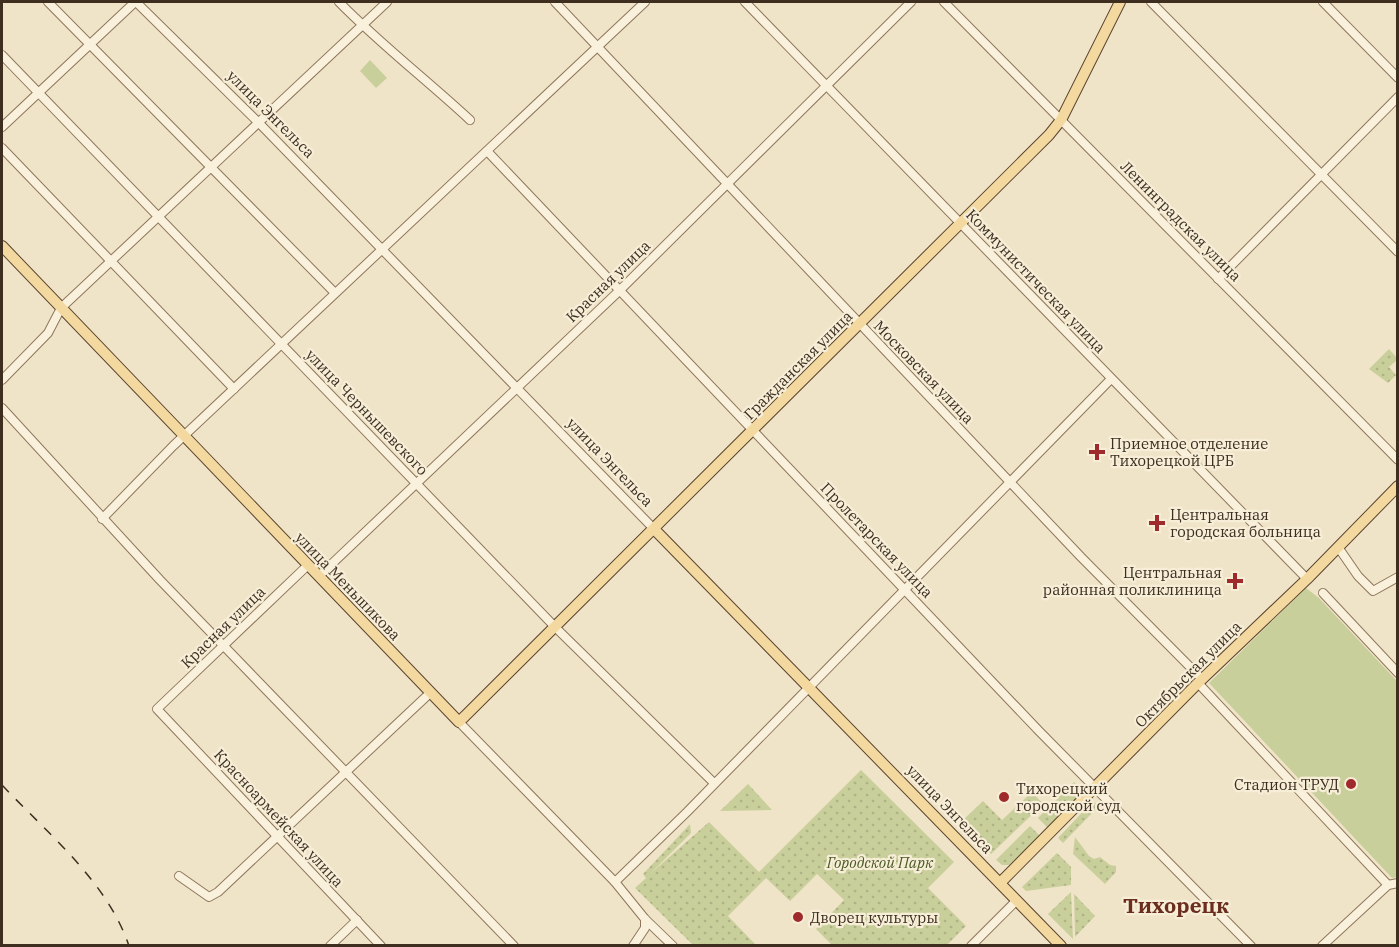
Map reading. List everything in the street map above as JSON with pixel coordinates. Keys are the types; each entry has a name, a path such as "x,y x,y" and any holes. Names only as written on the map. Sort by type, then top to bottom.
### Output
{"main road":[{"name":"Гражданская улица","path":"459,722 962,224 1061,120 1120,2"},
{"name":"улица Меньшикова","path":"2,246 459,722"},
{"name":"Октябрьская улица","path":"1000,882 1398,486"},
{"name":"улица Энгельса","path":"654,529 1061,945"}],"street":[{"path":"48,2 334,292"},
{"path":"2,127 135,2"},
{"name":"улица Энгельса","path":"135,2 260,123 654,529"},
{"path":"339,2 470,120"},
{"path":"2,380 48,333 62,309 387,2"},
{"name":"Московская улица","path":"555,2 1393,884"},
{"path":"102,519 184,436 283,344 334,292 645,2"},
{"name":"Коммунистическая улица","path":"745,2 1307,579"},
{"name":"Красная улица","path":"319,576 619,291 911,2"},
{"name":"Ленинградская улица","path":"944,2 1398,460"},
{"path":"1151,2 1398,252"},
{"path":"1323,2 1398,78"},
{"name":"улица Чернышевского","path":"2,55 556,628 714,783"},
{"path":"1218,279 1398,97"},
{"path":"2,148 234,389"},
{"name":"Пролетарская улица","path":"487,151 904,589 1251,945"},
{"path":"615,882 1111,379"},
{"path":"2,408 102,519 514,945"},
{"path":"1338,547 1358,576 1373,591 1398,577"},
{"name":"Красная улица","path":"157,709 308,565"},
{"path":"1323,593 1398,673"},
{"path":"178,876 208,897 218,892 430,693"},
{"name":"Красноармейская улица","path":"157,709 381,945"},
{"name":"улица Меньшикова","path":"459,722 615,882 645,919 673,945"},
{"path":"1322,945 1393,884"},
{"path":"971,945 1017,900"},
{"path":"633,945 645,928 645,919"},
{"path":"330,945 357,920"}],"green space":[{"path":"370,60 387,78 376,88 360,71"},
{"path":"1389,349 1398,359 1389,367 1396,375 1388,383 1369,369"},
{"name":"Стадион ТРУД","path":"1306,588 1319,598 1397,681 1397,877 1392,878 1209,683"},
{"name":"Городской Парк","path":"861,770 954,862 928,888 966,926 947,945 832,945 816,929 844,900 817,874 790,901 766,878 728,916 756,945 693,945 635,888 646,878 643,874 690,824 691,833 651,873 709,822 759,872"},
{"path":"1074,782 1084,791 1048,828 1038,818"},
{"path":"748,784 772,810 720,811"},
{"path":"1032,792 1043,804 991,854 961,822 983,801 1002,820"},
{"path":"1093,801 1099,806 1063,843 1058,838"},
{"path":"1030,826 1040,836 1009,865 1002,865 996,860"},
{"path":"1075,837 1089,856 1094,859 1100,857 1110,865 1116,866 1116,872 1105,884 1073,854"},
{"path":"1057,853 1071,867 1071,885 1026,891 1022,887"},
{"path":"1071,892 1073,939 1048,914"},
{"path":"1074,894 1095,916 1075,937"}],"railway":[{"path":"2,785 57,840 91,879 119,922 129,946"}],"place":[{"name":"Приемное отделение Тихорецкой ЦРБ","path":"1097,452"},
{"name":"Центральная городская больница","path":"1157,523"},
{"name":"Центральная районная поликлиница","path":"1235,581"},
{"name":"Стадион ТРУД","path":"1351,784"},
{"name":"Тихорецкий городской суд","path":"1004,797"},
{"name":"Дворец культуры","path":"798,917"}],"district":[{"name":"Тихорецк","path":"1176,905"}]}
